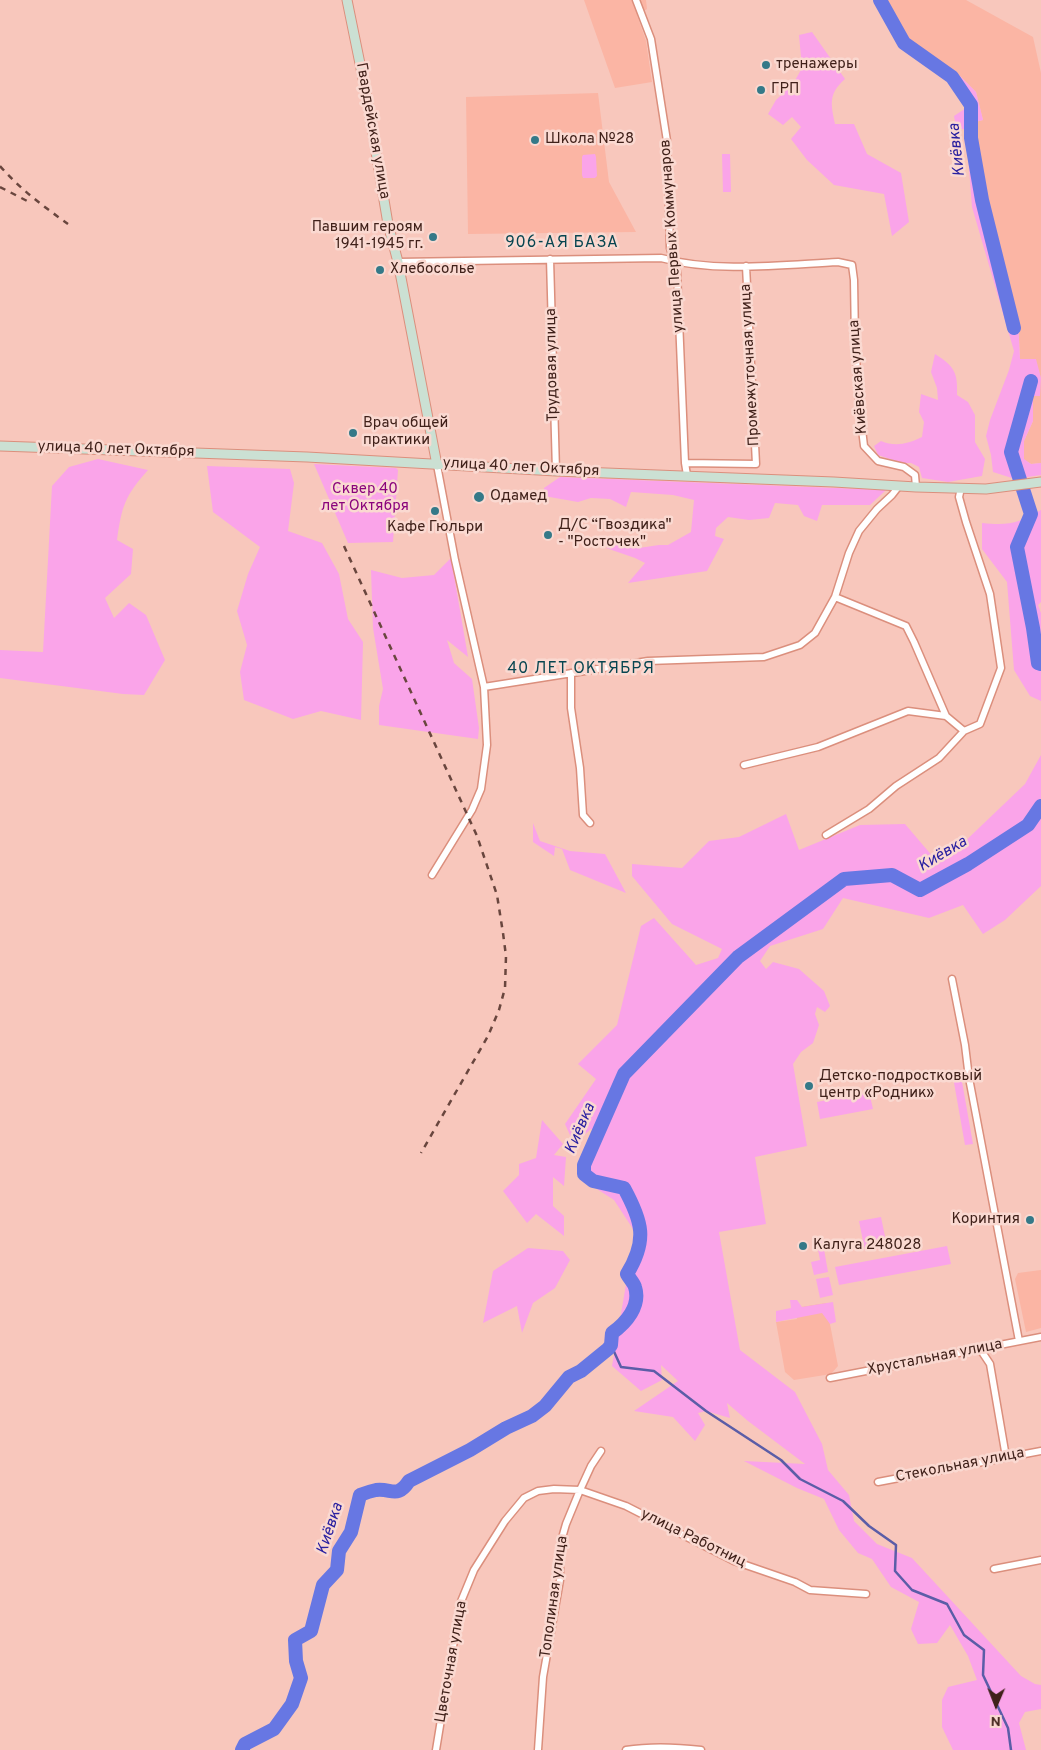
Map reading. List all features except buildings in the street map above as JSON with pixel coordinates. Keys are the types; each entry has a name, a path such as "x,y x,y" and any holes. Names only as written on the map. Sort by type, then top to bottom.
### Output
{"main road":[{"name":"Гвардейская улица","path":"347,0 367,98 388,224 398,262 438,465"},
{"name":"улица 40 лет Октября","path":"0,446 307,457 556,471 687,475 916,487 994,487 1041,482"}],"street":[{"name":"улица Первых Коммунаров","path":"636,0 651,39 667,141 670,248 677,272 687,475"},
{"path":"398,262 661,258 686,264 746,266"},
{"name":"Трудовая улица","path":"550,259 556,471"},
{"name":"Киёвская улица","path":"746,266 838,262 852,265 859,404 864,446 878,461 904,467 915,475 916,487"},
{"name":"Промежуточная улица","path":"685,463 756,464 746,266"},
{"path":"432,875 472,810 481,789 487,745 484,687 455,560 438,465"},
{"path":"484,687 648,661 764,656 800,646 815,633 836,597 859,531 877,508 899,486"},
{"path":"826,835 869,809 896,786 939,758 964,731 980,724 1001,668 990,594 959,497 961,488"},
{"path":"836,597 906,626 946,716 964,731"},
{"path":"571,673 571,708 580,768 583,815 590,823"},
{"path":"744,765 818,747 908,711 946,716"},
{"path":"952,979 1019,1341"},
{"name":"Хрустальная улица","path":"830,1378 1041,1337"},
{"path":"980,1349 990,1364 1006,1457"},
{"name":"Тополиная улица","path":"538,1750 543,1677 560,1580 560,1545 566,1524 580,1490 591,1466 601,1451"},
{"name":"Стекольная улица","path":"878,1482 1041,1451"},
{"name":"Цветочная улица","path":"436,1750 460,1604 474,1570 505,1521 524,1498 538,1491 554,1489 580,1490"},
{"name":"улица Работниц","path":"580,1490 626,1506 734,1561 795,1582 810,1590 866,1594"},
{"path":"994,1569 1041,1560"},
{"path":"626,1750 682,1748 701,1750"}],"shaded area":[{"path":"584,0 646,0 647,9 637,15 646,41 652,82 615,88"},
{"path":"881,0 966,0 1033,37 1041,73 1041,463 1031,464 1024,460 1024,441 1033,421 1020,359 1018,320 987,199 975,122 983,120 976,92 960,76 907,43"},
{"name":"Школа №28","path":"598,93 609,182 636,232 468,234 466,97"},
{"path":"1041,1270 1041,1328 1026,1332 1015,1279 1018,1273"},
{"path":"826,1303 838,1366 831,1374 794,1380 785,1372 776,1322 797,1319 795,1308"}],"green space":[{"path":"812,32 845,79 833,95 832,111 835,124 854,124 867,154 901,173 909,222 892,236 884,194 834,185 807,160 791,139 801,127 792,117 783,125 768,114 776,100 793,84 802,68 799,35"},
{"path":"960,76 976,92 983,120 975,122 987,199 1018,320 1020,359 1036,359 1041,378 1040,396 1033,396 1033,421 1024,441 1024,459 1031,464 1041,463 1041,475 1015,479 993,472 986,436 1014,351 972,207 966,130 956,127 954,116 966,108 953,87"},
{"path":"595,154 597,176 595,178 583,178 583,155"},
{"path":"722,154 730,154 731,192 723,192"},
{"path":"935,354 947,362 954,370 957,381 957,395 968,402 975,415 975,442 985,459 982,476 948,482 922,478 919,467 911,463 902,463 878,455 874,446 881,441 891,444 902,444 922,437 924,422 919,412 921,394 938,400 937,388 931,372"},
{"path":"98,459 148,470 129,494 123,509 117,540 133,549 131,574 105,598 114,618 129,603 146,615 165,660 144,695 0,678 0,650 43,652 52,486 69,467"},
{"name":"Сквер 40 лет Октября","path":"314,464 396,468 398,470 393,542 348,543"},
{"path":"207,466 290,469 294,483 288,531 322,543 339,574 348,619 363,642 361,720 321,711 293,719 244,700 240,672 247,645 237,611 248,574 260,547 213,512"},
{"path":"560,477 886,490 870,505 822,505 817,521 804,516 798,505 775,503 769,518 749,520 728,517 716,528 715,536 724,539 707,571 628,583 645,563 606,548 620,542 639,548 668,545 691,532 694,500 673,495 631,492 626,507 610,499 591,498 578,502 544,496 544,488"},
{"path":"1041,510 1041,602 1038,605 1041,613 1041,701 1030,696 1014,670 1007,582 982,549 982,523 1007,524 1026,518"},
{"path":"451,558 468,657 447,640 454,663 472,679 479,728 478,739 379,725 379,706 383,689 373,628 371,570 402,578 434,575"},
{"path":"1041,755 1041,886 1005,920 983,934 963,905 929,918 843,898 823,929 770,946 760,961 766,969 773,962 799,969 824,991 830,1006 825,1012 817,1007 815,1014 819,1025 813,1043 801,1052 793,1064 807,1146 755,1157 766,1224 719,1232 740,1350 795,1392 822,1444 828,1470 849,1495 854,1521 877,1544 912,1558 1021,1676 1035,1684 1041,1685 1041,1709 1025,1712 1019,1723 1026,1750 953,1750 942,1727 942,1700 948,1687 977,1680 968,1656 950,1625 937,1643 918,1644 911,1629 919,1602 891,1587 872,1559 858,1553 839,1530 824,1499 797,1488 744,1461 805,1464 727,1403 730,1418 706,1411 698,1413 705,1425 695,1441 673,1417 634,1411 678,1381 661,1365 662,1380 641,1391 612,1366 635,1232 614,1200 583,1180 598,1133 591,1129 574,1144 565,1124 596,1079 578,1064 617,1025 641,926 654,918 696,965 718,958 722,949 672,924 632,876 632,864 682,868 709,841 739,837 786,814 799,850 860,825 905,824 934,858 958,848 1025,784"},
{"path":"533,823 540,841 570,851 605,854 626,893 570,870 562,849 555,847 554,856 533,842"},
{"path":"961,1076 973,1144 965,1145 953,1077"},
{"path":"869,1092 873,1109 820,1119 817,1102"},
{"path":"542,1120 563,1144 554,1155 566,1157 564,1186 553,1177 553,1206 564,1216 564,1236 536,1214 527,1223 503,1191 519,1175 519,1164 536,1158"},
{"path":"881,1217 887,1246 865,1251 859,1221"},
{"path":"822,1238 828,1272 814,1275 811,1262 820,1260 816,1239"},
{"path":"947,1246 951,1264 839,1285 835,1267"},
{"path":"528,1248 563,1251 570,1260 555,1288 533,1303 522,1333 517,1306 483,1323 493,1271"},
{"path":"829,1277 833,1295 820,1298 816,1279"},
{"path":"790,1300 797,1300 802,1307 833,1302 836,1322 830,1324 822,1313 776,1322 776,1311 791,1308"}],"waterway":[{"name":"Киёвка","path":"880,0 904,43 952,77 971,105 971,138 982,200 1014,328"},
{"name":"Киёвка","path":"1031,381 1011,452 1031,514 1017,547 1038,663 1041,664"},
{"name":"Киёвка","path":"242,1750 245,1744 274,1729 292,1704 301,1678 296,1661 295,1640 311,1631 323,1585 337,1570 339,1551 351,1532 360,1495 376,1490 394,1492 401,1490 409,1481 470,1450 506,1428 532,1416 545,1406 569,1377 581,1371 608,1349 611,1345 612,1333 631,1313 636,1301 636,1294 634,1285 627,1274 634,1262 640,1241 640,1231 635,1211 624,1188 593,1181 584,1174 584,1165 624,1074 738,957 844,879 892,875 920,890 968,864 1028,825 1041,806"},
{"path":"611,1345 621,1367 654,1371 706,1411 781,1460 800,1479 843,1501 869,1526 896,1545 895,1571 912,1590 947,1604 964,1635 984,1650 983,1675 1008,1728 1011,1750"}],"railway":[{"path":"0,166 24,190 68,224"},
{"path":"0,187 31,203"},
{"path":"344,546 477,836 497,895 506,956 505,988 499,1010 488,1036 421,1153"}],"place":[{"name":"тренажеры","path":"766,65"},
{"name":"ГРП","path":"761,90"},
{"name":"Школа №28","path":"535,140"},
{"name":"Павшим героям 1941-1945 гг.","path":"433,237"},
{"name":"Хлебосолье","path":"380,270"},
{"name":"Врач общей практики","path":"353,433"},
{"name":"Одамед","path":"479,497"},
{"name":"Кафе Гюльри","path":"435,511"},
{"name":"Д/С “Гвоздика\" - \"Росточек\"","path":"548,535"},
{"name":"Детско-подростковый центр «Родник»","path":"809,1086"},
{"name":"Коринтия","path":"1030,1220"},
{"name":"Калуга 248028","path":"803,1246"}],"district":[{"name":"906-АЯ БАЗА","path":"562,244"},
{"name":"40 ЛЕТ ОКТЯБРЯ","path":"581,670"}]}
